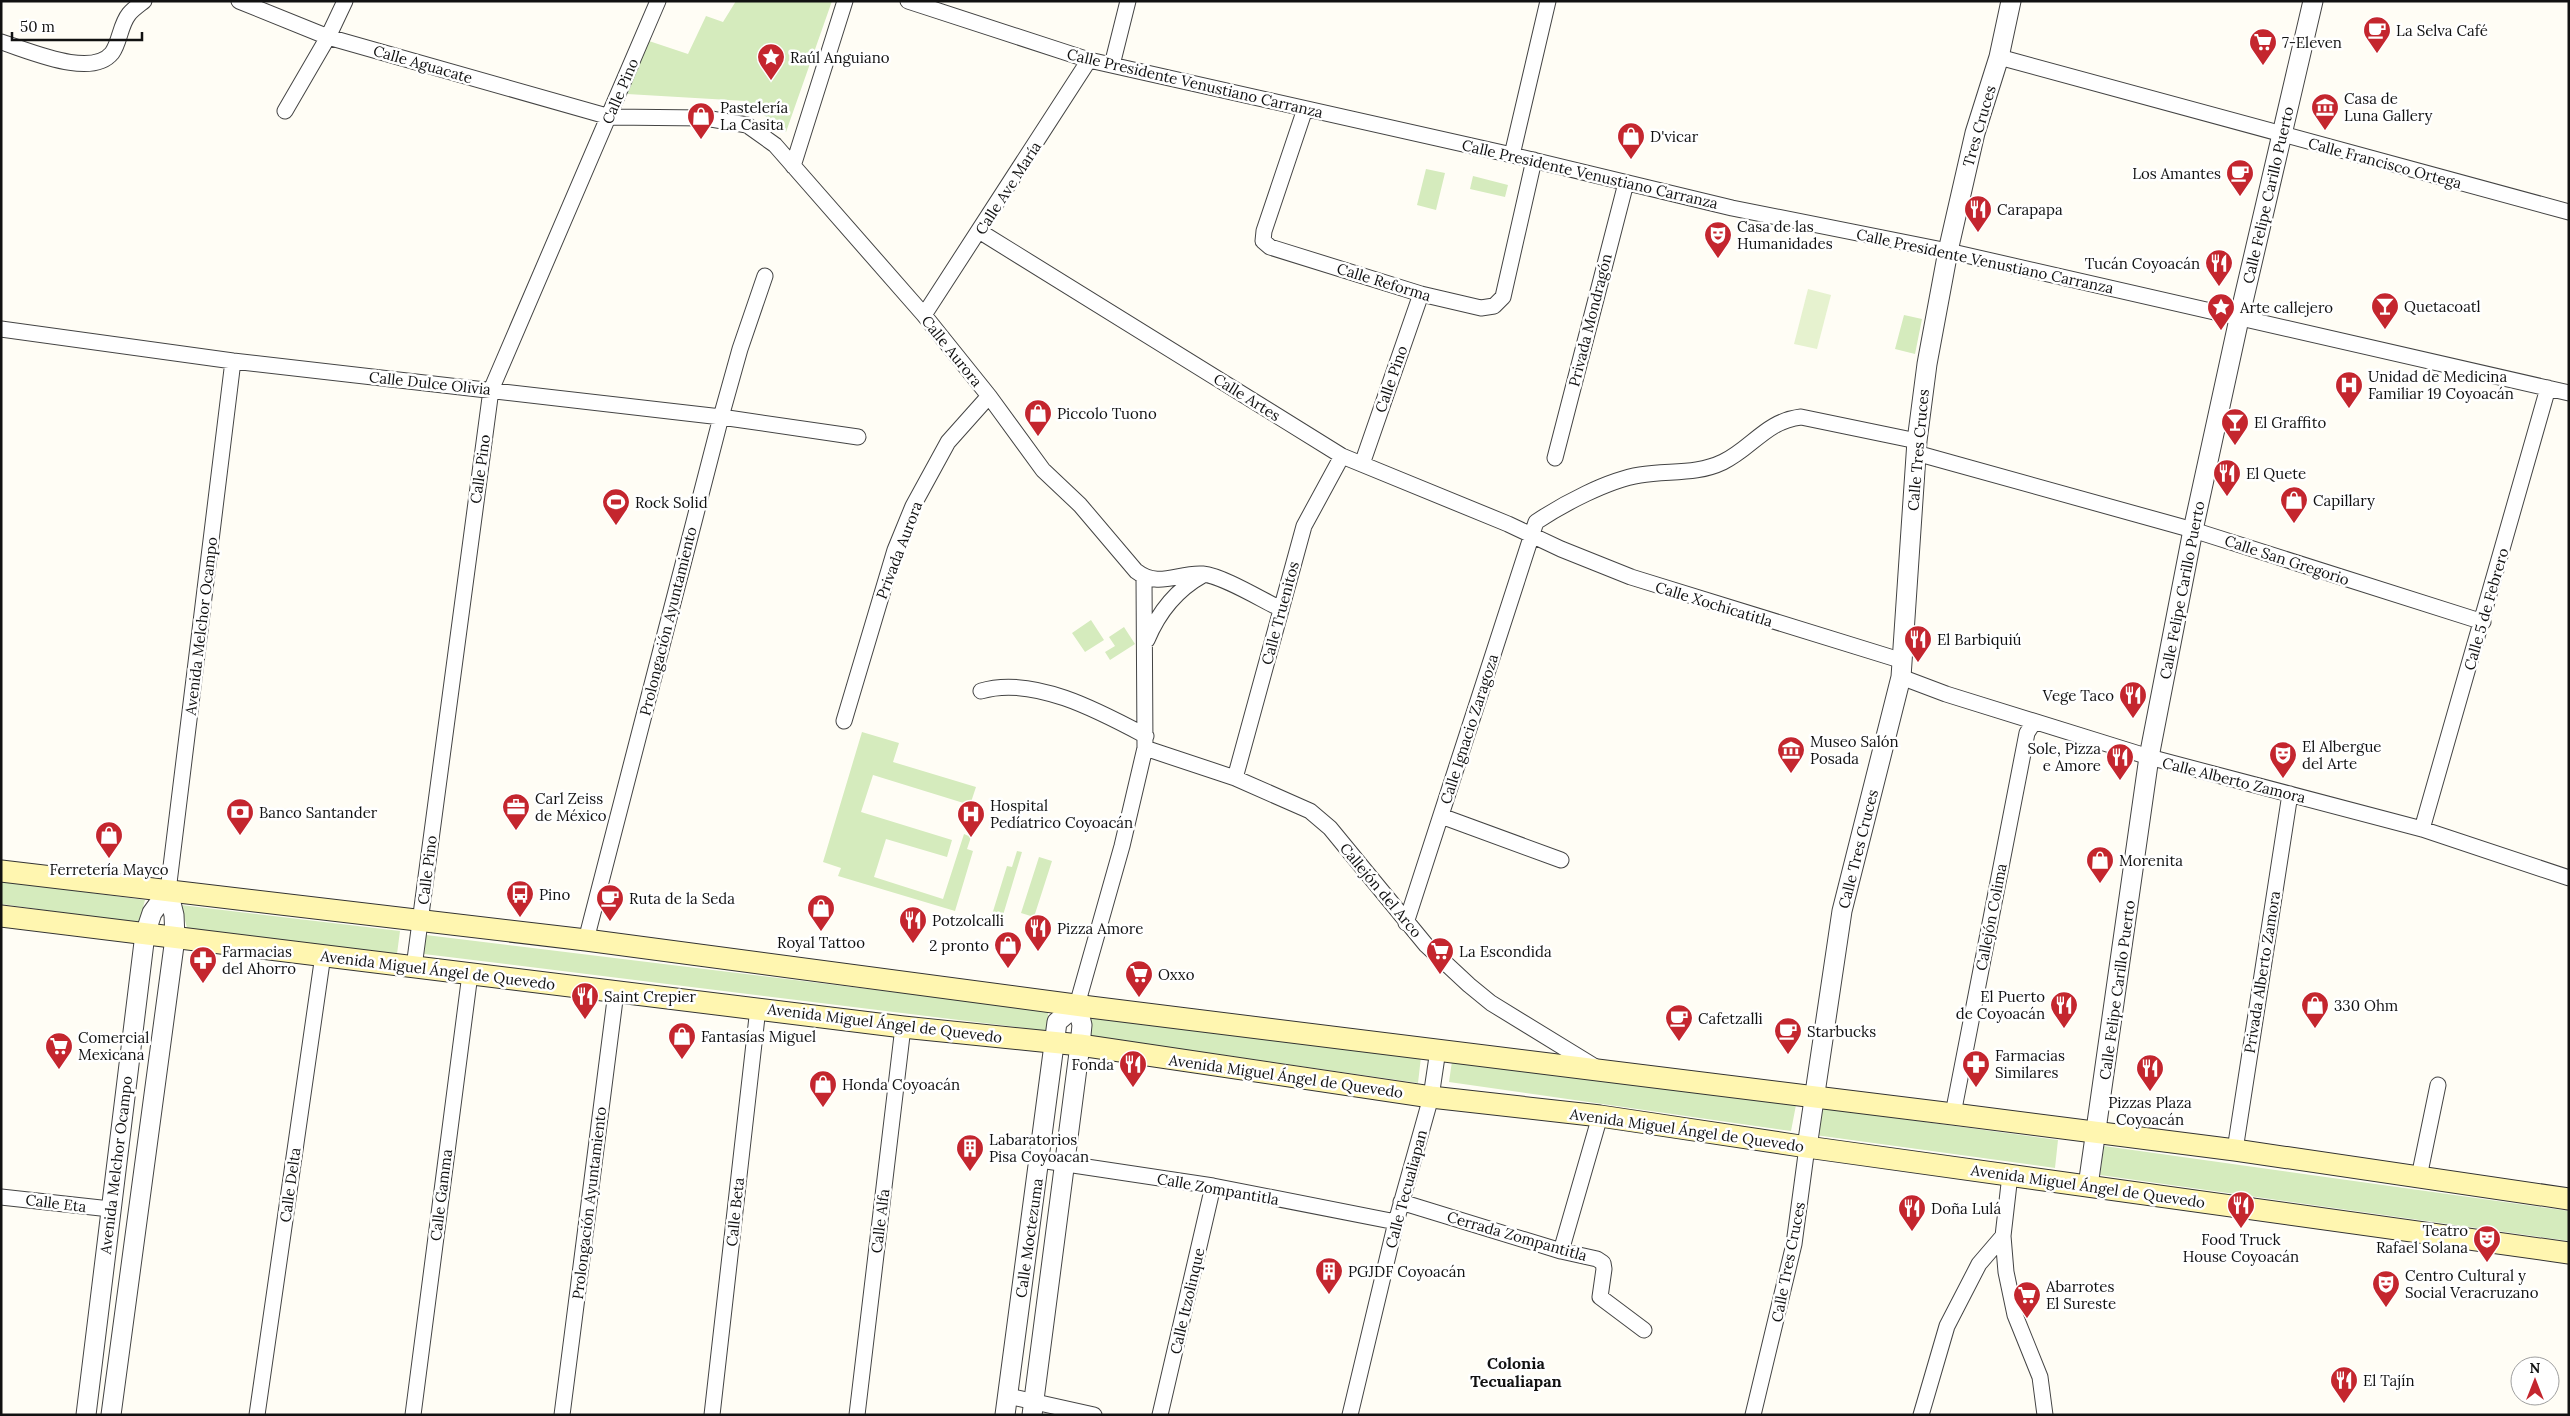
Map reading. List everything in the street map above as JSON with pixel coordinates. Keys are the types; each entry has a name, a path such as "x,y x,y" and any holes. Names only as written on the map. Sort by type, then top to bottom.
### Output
{"main road":[{"path":"1,871 586,940 1078,1005 2235,1150 2569,1199"},
{"name":"Avenida Miguel Ángel de Quevedo","path":"1,916 903,1027 1054,1042 1431,1097 1600,1116 1807,1147 2569,1253"}],"street":[{"path":"1,42 73,63 90,65 103,61 113,52 129,14 144,1"},
{"name":"Calle Aguacate","path":"239,1 328,37 610,117"},
{"path":"284,111 328,37 345,1"},
{"name":"Calle Pino","path":"414,967 491,390 610,117 658,1"},
{"path":"793,166 845,1"},
{"name":"Calle Presidente Venustiano Carranza","path":"908,1 1089,60 1534,160 1732,208 1948,250 2569,392"},
{"path":"1112,65 1128,1"},
{"path":"1512,155 1548,1"},
{"name":"Tres Cruces","path":"1948,250 1975,133 1999,57 2011,1"},
{"name":"Calle Felipe Carillo Puerto","path":"2088,1186 2149,758 2194,530 2239,318 2313,1"},
{"name":"Calle Francisco Ortega","path":"1999,57 2569,212"},
{"name":"Calle Ave María","path":"924,315 1089,60"},
{"name":"Calle Reforma","path":"1305,109 1264,232 1263,241 1270,247 1421,294 1481,308 1494,306 1503,297 1534,160"},
{"name":"Calle Aurora","path":"610,117 705,118 747,125 775,145 924,315 989,396 1043,470 1080,505 1144,578"},
{"name":"Privada Mondragón","path":"1555,458 1626,183"},
{"name":"Calle Artes","path":"979,231 1342,456 1508,524 1530,535"},
{"name":"Calle Tres Cruces","path":"1753,1415 1794,1244 1842,911 1902,669 1916,447 1927,364 1948,250"},
{"name":"Prolongación Ayuntamiento","path":"586,940 721,416 740,349 765,276"},
{"name":"Calle Pino","path":"1362,464 1421,294"},
{"name":"Calle Dulce Olivia","path":"1,329 234,361 721,416 858,437"},
{"name":"Avenida Melchor Ocampo","path":"111,1415 175,938 174,915 168,891 234,361"},
{"name":"Calle 5 de Febrero","path":"2422,829 2483,622 2548,388"},
{"name":"Privada Aurora","path":"844,721 890,567 913,506 948,442 989,396"},
{"name":"Calle Ignacio Zaragoza","path":"1406,923 1530,535 1536,522 1550,512 1614,482 1640,475 1701,470 1716,465 1744,448 1772,425 1785,419 1801,417 1916,447"},
{"name":"Calle San Gregorio","path":"1916,447 2194,530 2483,622"},
{"name":"Calle Truenitos","path":"1235,778 1304,526 1342,456"},
{"name":"Calle Xochicatitla","path":"1530,535 1593,562 1669,591 1902,669"},
{"path":"1145,644 1160,613 1186,586 1204,574"},
{"path":"1078,1005 1122,846 1146,742 1144,578 1164,580 1187,575 1204,574 1281,608"},
{"name":"Calle Alberto Zamora","path":"1902,669 1946,694 2034,722 2213,776 2422,829 2569,878"},
{"name":"Callejón del Arco","path":"981,691 1004,686 1034,690 1102,714 1146,742 1298,804 1321,820 1406,923 1447,965 1491,1003 1599,1069"},
{"name":"Callejón Colima","path":"1953,1114 2027,734 2034,722"},
{"name":"Privada Alberto Zamora","path":"2235,1150 2290,794"},
{"path":"1441,816 1561,860"},
{"name":"Avenida Melchor Ocampo","path":"86,1415 144,934 152,913 168,891"},
{"name":"Calle Delta","path":"257,1415 323,955"},
{"name":"Calle Gamma","path":"413,1415 470,974"},
{"name":"Prolongación Ayuntamiento","path":"562,1415 616,992"},
{"name":"Calle Moctezuma","path":"1005,1415 1057,1022 1078,1005 1082,1026 1080,1046 1033,1408"},
{"name":"Calle Beta","path":"712,1415 758,1008"},
{"name":"Calle Alfa","path":"857,1415 903,1027"},
{"name":"Calle Tecualiapan","path":"1350,1415 1401,1202 1431,1097 1438,1050"},
{"path":"2419,1177 2438,1085"},
{"path":"1561,1251 1600,1116"},
{"name":"Calle Zompantitla","path":"1040,1160 1213,1186 1396,1222"},
{"path":"2010,1175 2003,1236 2006,1272 2015,1315 2040,1377 2045,1415"},
{"name":"Calle Itzolinque","path":"1160,1415 1213,1186"},
{"name":"Calle Eta","path":"1,1197 110,1209"},
{"name":"Cerrada Zompantitla","path":"1401,1202 1561,1251 1597,1259 1603,1263 1604,1269 1600,1297 1644,1330"},
{"path":"1922,1415 1947,1326 1978,1264 2003,1236"},
{"path":"1008,1396 1033,1408 1094,1415"}],"green space":[{"path":"736,1 832,1 786,132 746,101 627,94 649,41 688,54 706,16 723,22"},
{"path":"1426,169 1445,173 1436,210 1417,205"},
{"path":"1473,176 1508,185 1505,197 1470,189"},
{"path":"1808,289 1831,295 1817,349 1794,344"},
{"path":"1904,315 1922,319 1915,354 1895,349"},
{"path":"1091,620 1104,640 1085,652 1072,633"},
{"path":"1124,627 1135,644 1110,660 1105,652 1115,646 1109,637"},
{"path":"862,732 899,743 893,762 976,787 970,805 873,775 861,812 952,840 947,857 886,839 874,877 943,899 964,834 971,837 967,849 973,851 955,911 838,876 841,868 823,862"},
{"path":"1017,851 1022,852 1000,925 990,921 1007,866 1012,867"},
{"path":"1039,857 1052,861 1034,917 1021,913"},
{"path":"1,881 145,900 139,923 1,904"},
{"path":"181,905 400,931 397,954 187,928"},
{"path":"426,935 1048,1011 1048,1031 424,954"},
{"path":"1090,1017 1421,1057 1418,1083 1090,1036"},
{"path":"1452,1061 1796,1105 1791,1131 1449,1082"},
{"path":"1822,1108 2058,1140 2055,1168 1815,1135"},
{"path":"2104,1146 2569,1211 2569,1241 2100,1175"}],"place":[{"name":"La Selva Café","path":"2377,54"},
{"name":"7-Eleven","path":"2263,66"},
{"name":"Raúl Anguiano","path":"771,81"},
{"name":"Casa de Luna Gallery","path":"2325,131"},
{"name":"Pastelería La Casita","path":"701,140"},
{"name":"D'vicar","path":"1631,160"},
{"name":"Los Amantes","path":"2240,197"},
{"name":"Carapapa","path":"1978,233"},
{"name":"Casa de las Humanidades","path":"1718,259"},
{"name":"Tucán Coyoacán","path":"2219,287"},
{"name":"Quetacoatl","path":"2385,330"},
{"name":"Arte callejero","path":"2221,331"},
{"name":"Unidad de Medicina Familiar 19 Coyoacán","path":"2349,409"},
{"name":"Piccolo Tuono","path":"1038,437"},
{"name":"El Graffito","path":"2235,446"},
{"name":"El Quete","path":"2227,497"},
{"name":"Capillary","path":"2294,524"},
{"name":"Rock Solid","path":"616,526"},
{"name":"El Barbiquiú","path":"1918,663"},
{"name":"Vege Taco","path":"2133,719"},
{"name":"Museo Salón Posada","path":"1791,774"},
{"name":"El Albergue del Arte","path":"2283,779"},
{"name":"Sole, Pizza e Amore","path":"2120,781"},
{"name":"Carl Zeiss de México","path":"516,831"},
{"name":"Banco Santander","path":"240,836"},
{"name":"Hospital Pedíatrico Coyoacán","path":"971,838"},
{"name":"Ferretería Mayco","path":"109,859"},
{"name":"Morenita","path":"2100,884"},
{"name":"Pino","path":"520,918"},
{"name":"Ruta de la Seda","path":"610,922"},
{"name":"Royal Tattoo","path":"821,932"},
{"name":"Potzolcalli","path":"913,944"},
{"name":"Pizza Amore","path":"1038,952"},
{"name":"2 pronto","path":"1008,969"},
{"name":"La Escondida","path":"1440,975"},
{"name":"Farmacias del Ahorro","path":"203,984"},
{"name":"Oxxo","path":"1139,998"},
{"name":"Saint Crepier","path":"585,1020"},
{"name":"El Puerto de Coyoacán","path":"2064,1029"},
{"name":"330 Ohm","path":"2315,1029"},
{"name":"Cafetzalli","path":"1679,1042"},
{"name":"Starbucks","path":"1788,1055"},
{"name":"Fantasías Miguel","path":"682,1060"},
{"name":"Comercial Mexicana","path":"59,1070"},
{"name":"Fonda","path":"1133,1088"},
{"name":"Farmacias Similares","path":"1976,1088"},
{"name":"Pizzas Plaza Coyoacán","path":"2150,1092"},
{"name":"Honda Coyoacán","path":"823,1108"},
{"name":"Labaratorios Pisa Coyoacan","path":"970,1172"},
{"name":"Food Truck House Coyoacán","path":"2241,1229"},
{"name":"Doña Lulá","path":"1912,1232"},
{"name":"Teatro Rafael Solana","path":"2487,1263"},
{"name":"PGJDF Coyoacán","path":"1329,1295"},
{"name":"Centro Cultural y Social Veracruzano","path":"2386,1308"},
{"name":"Abarrotes El Sureste","path":"2027,1319"},
{"name":"El Tajín","path":"2344,1404"}],"district":[{"name":"Colonia Tecualiapan","path":"1516,1372"}]}
